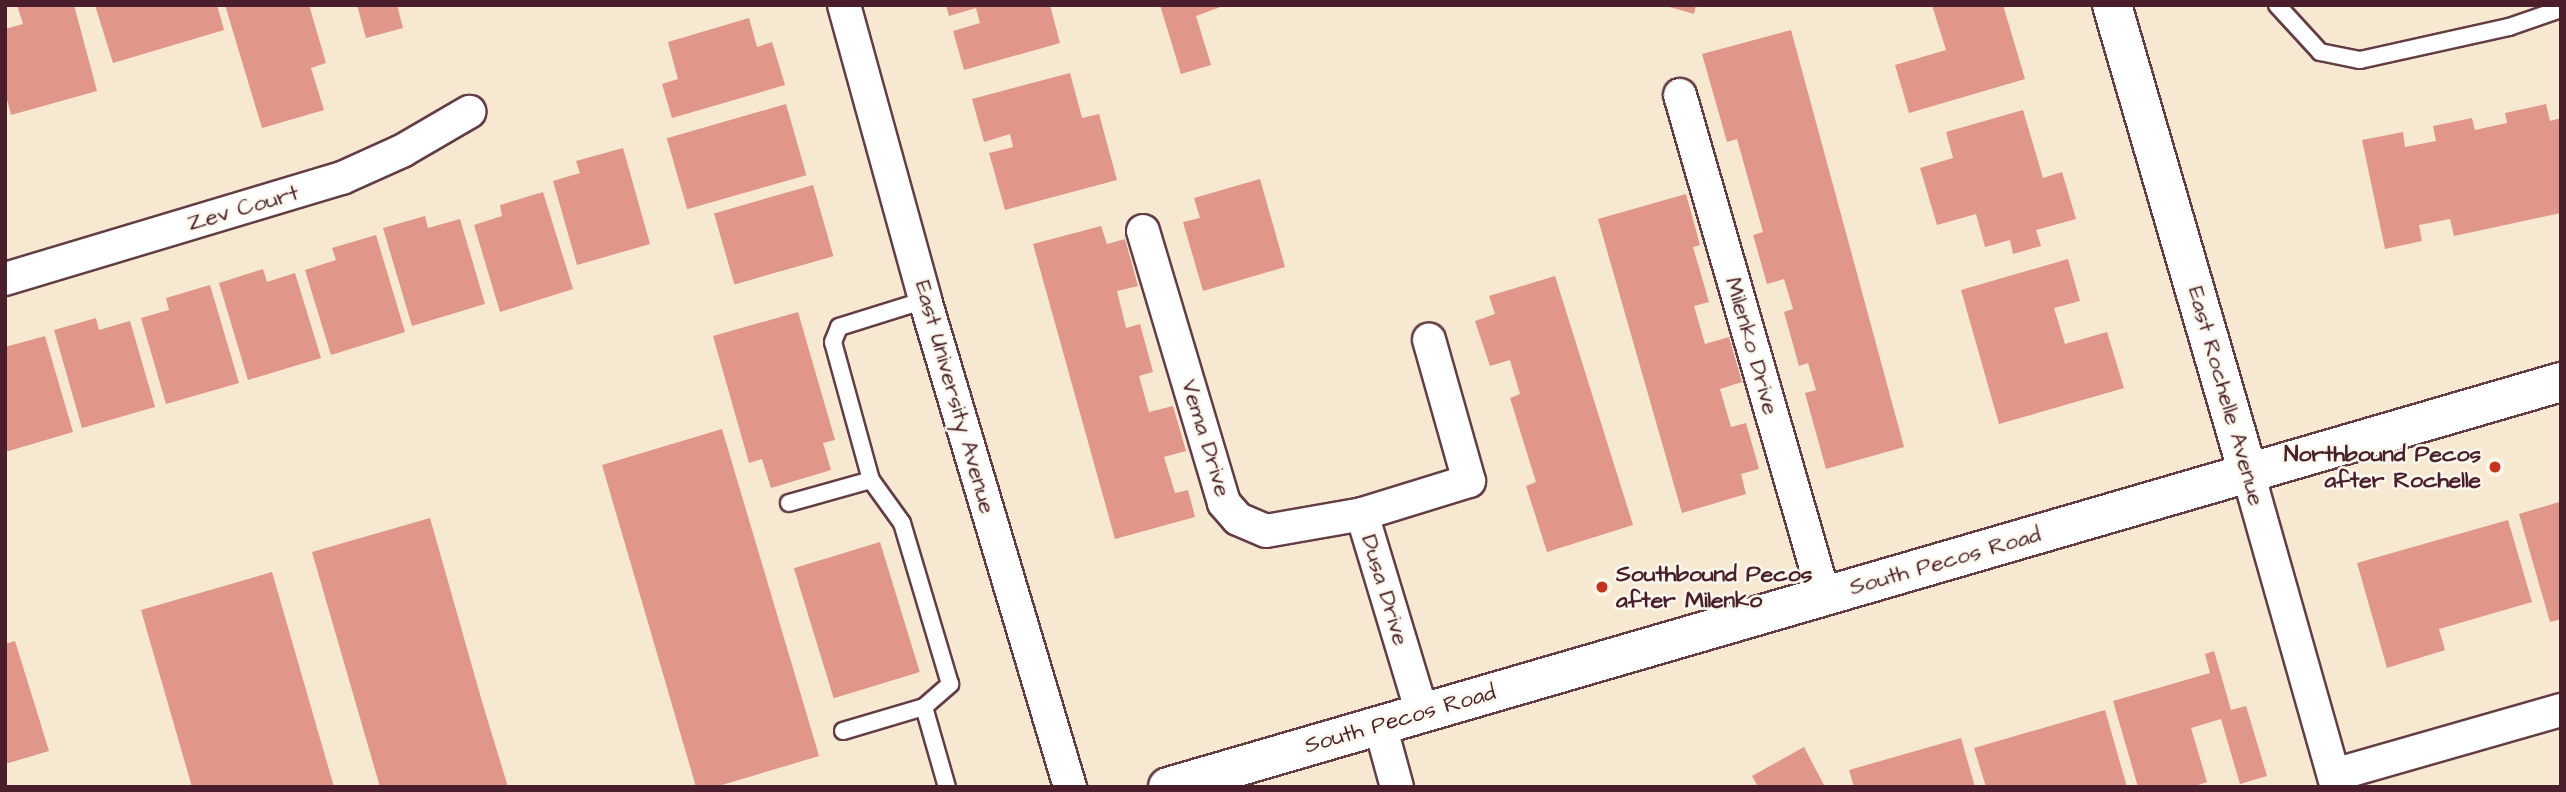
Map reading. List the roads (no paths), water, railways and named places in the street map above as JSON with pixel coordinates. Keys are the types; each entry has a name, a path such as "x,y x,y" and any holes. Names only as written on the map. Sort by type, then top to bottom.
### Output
{"main road":[{"name":"East Rochelle Avenue","path":"2112,5 2248,473"},
{"name":"South Pecos Road","path":"1168,787 2561,382"}],"street":[{"name":"East University Avenue","path":"844,5 925,300 1070,787"},
{"name":"Milenko Drive","path":"1680,95 1824,596"},
{"name":"Zev Court","path":"5,279 342,178 402,151 469,112"},
{"name":"Vema Drive","path":"1143,231 1224,503 1238,519 1266,531 1362,513"},
{"name":"Dusa Drive","path":"1422,713 1362,513 1469,481 1429,340"},
{"name":"East Rochelle Avenue","path":"2248,473 2336,781"},
{"path":"2336,781 2561,710"},
{"path":"1380,725 1397,787"}],"lane":[{"path":"2277,5 2320,52 2360,60 2509,27 2561,9"},
{"path":"843,730 924,707 950,684 902,523 871,480 833,342 839,327 925,300"},
{"path":"789,503 871,480"},
{"path":"924,707 947,787"}],"place":[{"name":"Northbound Pecos after Rochelle","path":"2495,467"},
{"name":"Southbound Pecos after Milenko","path":"1602,587"}]}
